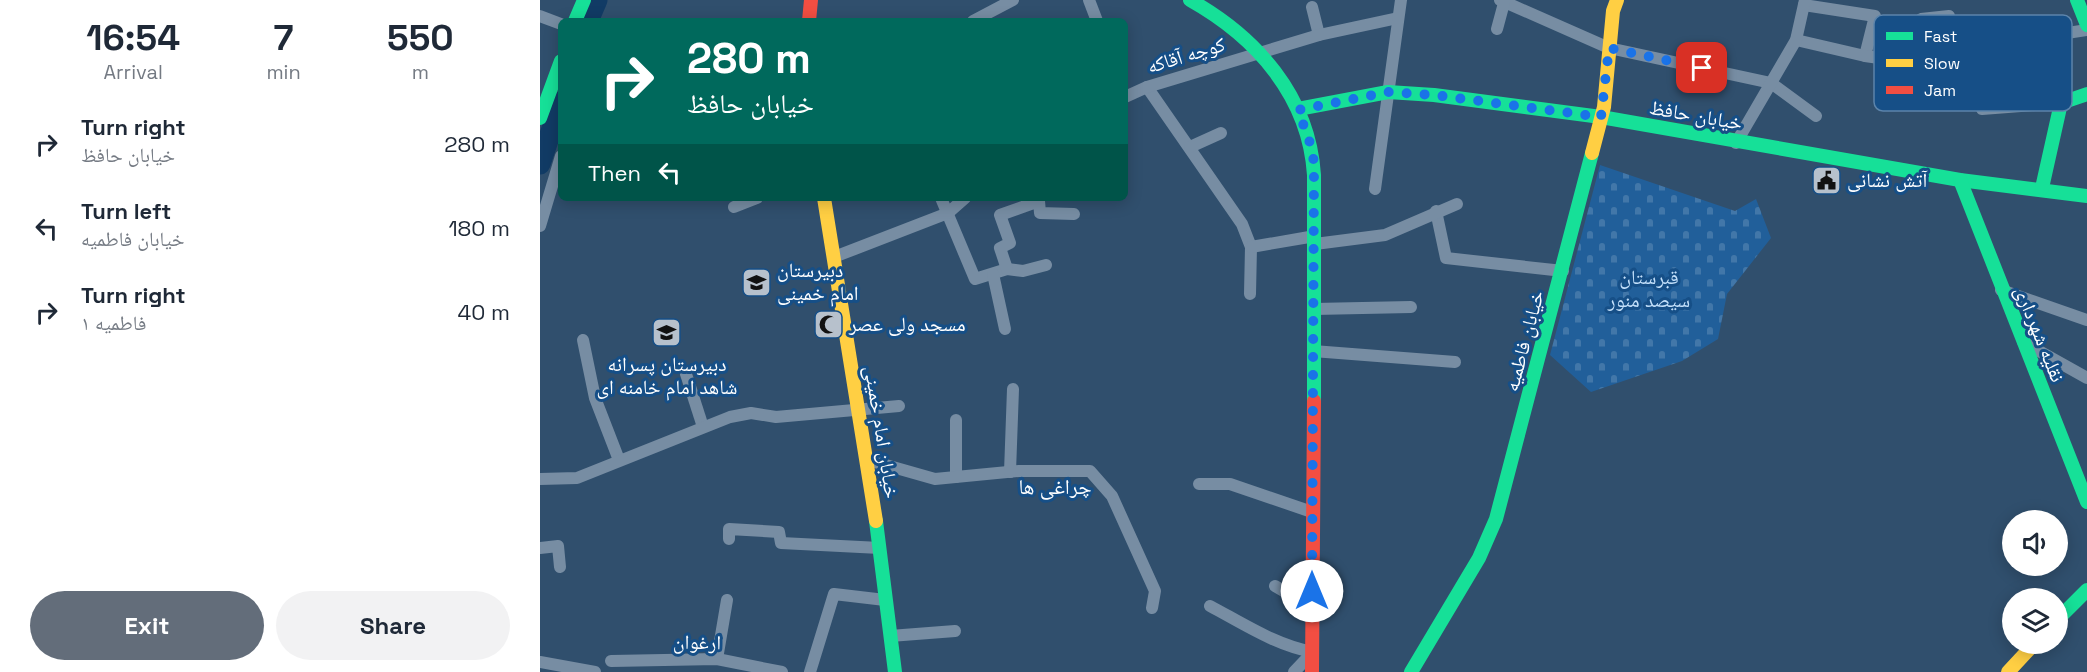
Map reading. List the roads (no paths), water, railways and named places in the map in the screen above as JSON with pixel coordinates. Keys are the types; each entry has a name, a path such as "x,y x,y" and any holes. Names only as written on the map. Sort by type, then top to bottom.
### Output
{"main road":[{"path":"576,18 584,0"},
{"path":"809,18 811,0"},
{"path":"1190,0 1215,14 1259,52 1298,110 1314,162 1312,672"},
{"name":"خیابان فاطمیه","path":"1411,672 1492,531 1563,272 1601,117 1617,0"},
{"path":"2077,0 2087,25"},
{"path":"540,118 558,69"},
{"name":"خیابان حافظ","path":"1298,110 1388,92 1434,95 1601,117 1960,180 2042,188 2087,196"},
{"path":"2072,99 2087,94"},
{"path":"2042,188 2059,111"},
{"name":"نقلیه شهرداری","path":"1960,180 2022,341 2080,470 2087,502"},
{"name":"خیابان امام خمینی","path":"825,201 868,460 895,672"},
{"path":"2068,609 2087,590"},
{"path":"2008,672 2025,654"}],"street":[{"path":"979,18 1012,0"},
{"path":"1089,0 1096,18"},
{"path":"1212,0 1215,14"},
{"path":"1375,189 1401,0"},
{"path":"1497,29 1502,1 1609,48 1772,83 1816,116"},
{"path":"1736,142 1796,40 1805,2 1874,16"},
{"path":"1312,7 1319,35"},
{"path":"540,16 558,23"},
{"name":"کوچه آقاکه","path":"1128,96 1147,87 1259,52 1319,35 1398,18"},
{"path":"1865,56 1874,20"},
{"path":"2072,32 2087,30"},
{"path":"1796,40 1874,57"},
{"path":"1147,87 1242,224 1251,248 1250,294"},
{"path":"1190,147 1221,133"},
{"path":"540,226 558,166"},
{"path":"734,207 749,201"},
{"path":"942,201 975,279 1007,269 1023,271 1046,265"},
{"path":"834,257 948,213 962,201"},
{"path":"1007,269 1000,248 1010,243 1000,215 1039,201 1040,213 1074,214"},
{"path":"1251,248 1385,235 1436,211 1457,204"},
{"path":"1436,211 1446,258 1563,272"},
{"path":"993,274 1005,329"},
{"path":"2001,290 2087,320"},
{"path":"1314,309 1411,307"},
{"path":"583,340 595,398 618,460"},
{"path":"2022,341 2087,378"},
{"path":"1313,351 1455,362"},
{"path":"686,374 703,427"},
{"path":"1010,472 1013,389"},
{"path":"540,478 577,478 730,417 751,414 776,417 898,406"},
{"path":"956,420 956,477"},
{"path":"868,460 935,479 1010,472 1090,471 1112,496 1136,548 1155,591 1152,608"},
{"path":"1199,484 1230,483 1312,512"},
{"path":"729,539 729,529 779,532 781,543 880,548"},
{"path":"540,548 558,546 560,567"},
{"path":"1275,586 1312,608"},
{"path":"810,672 834,594 885,600"},
{"path":"723,664 727,600"},
{"path":"1210,606 1299,650 1313,652"},
{"path":"890,636 955,631"},
{"path":"1294,672 1313,652"},
{"name":"ارغوان","path":"611,661 646,667 723,664 782,672"},
{"path":"540,662 595,672"}],"waterway":[{"path":"589,18 597,0"},
{"path":"540,164 558,111"}],"place":[{"name":"آتش نشانی","path":"1826,180"},
{"name":"دبیرستان امام خمینی","path":"756,282"},
{"name":"مسجد ولی عصر","path":"828,324"},
{"name":"دبیرستان پسرانه شاهد امام خامنه ای","path":"667,333"}],"district":[{"name":"چراغی ها","path":"1055,486"}],"park label":[{"name":"قبرستان سیصد منور","path":"1649,288"}]}
